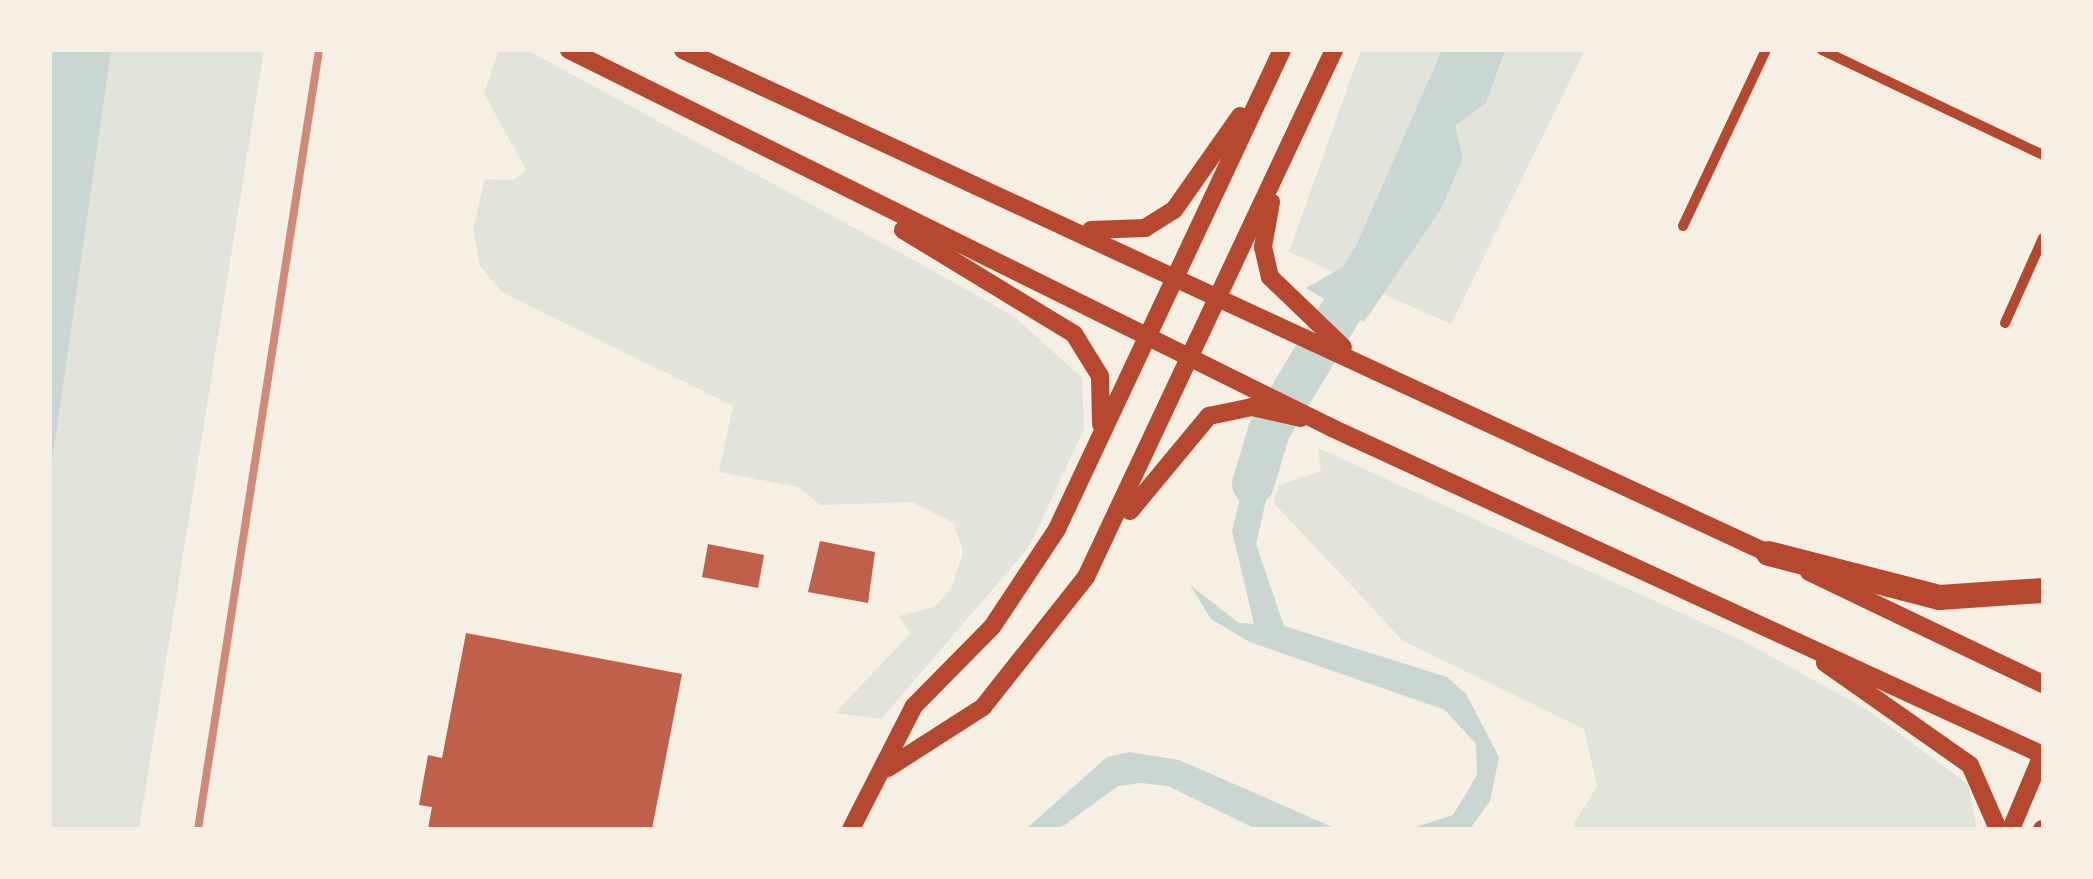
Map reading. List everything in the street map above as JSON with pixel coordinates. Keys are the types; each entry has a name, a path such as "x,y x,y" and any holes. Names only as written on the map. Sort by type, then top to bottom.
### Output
{"highway":[{"path":"1768,552 1940,597 2043,590"}],"main road":[{"path":"569,50 762,152 1074,334 1104,394 1088,471"},
{"path":"684,50 1363,363 2043,684"},
{"path":"1071,228 1126,231 1174,210 1281,50"},
{"path":"851,829 888,768 914,706 1011,603 1088,471 1281,50"},
{"path":"1106,544 1334,50"},
{"path":"762,152 1192,352 1332,428 2043,754 2010,829"},
{"path":"1276,176 1263,247 1270,277 1363,363"},
{"path":"888,768 983,708 1056,625 1106,544 1194,428 1221,410 1252,406 1332,428"},
{"path":"1788,636 1970,765 1998,829"}],"street":[{"path":"1683,226 1766,50"},
{"path":"1822,50 2043,154"},
{"path":"2004,323 2043,238"}],"shaded area":[{"path":"50,50 264,50 139,829 50,829"},
{"path":"50,50 111,50 50,476"},
{"path":"499,50 527,50 930,269 1015,317 1082,378 1084,430 1028,548 881,719 835,713 910,634 899,616 934,607 951,589 963,552 954,523 912,502 820,505 799,487 719,472 733,406 502,292 480,266 473,229 485,179 513,180 526,170 484,93"},
{"path":"1361,50 1585,50 1451,324 1289,252"},
{"path":"1442,50 1505,50 1486,103 1455,126 1463,158 1441,209 1364,322 1306,288 1348,264"},
{"path":"1257,428 1281,434 1256,544 1284,626 1447,677 1466,694 1499,757 1490,801 1470,829 1410,829 1453,815 1477,775 1476,744 1445,710 1250,642 1211,619 1190,585 1239,623 1254,624 1232,531"},
{"path":"1318,448 1743,641 1866,709 1968,784 1977,829 1571,829 1597,786 1584,729 1403,641 1273,502 1279,485 1321,471"},
{"path":"1129,752 1179,760 1337,829 1256,829 1168,786 1141,783 1118,786 1059,829 1026,829 1107,757"}],"building":[{"path":"820,541 875,552 868,603 808,592"},
{"path":"708,544 764,555 758,588 702,577"},
{"path":"466,633 682,674 652,829 428,829 432,807 419,805 428,755 442,758"}],"waterway":[{"path":"1253,484 1269,431 1371,261"}],"railway":[{"path":"198,829 319,50"}]}
